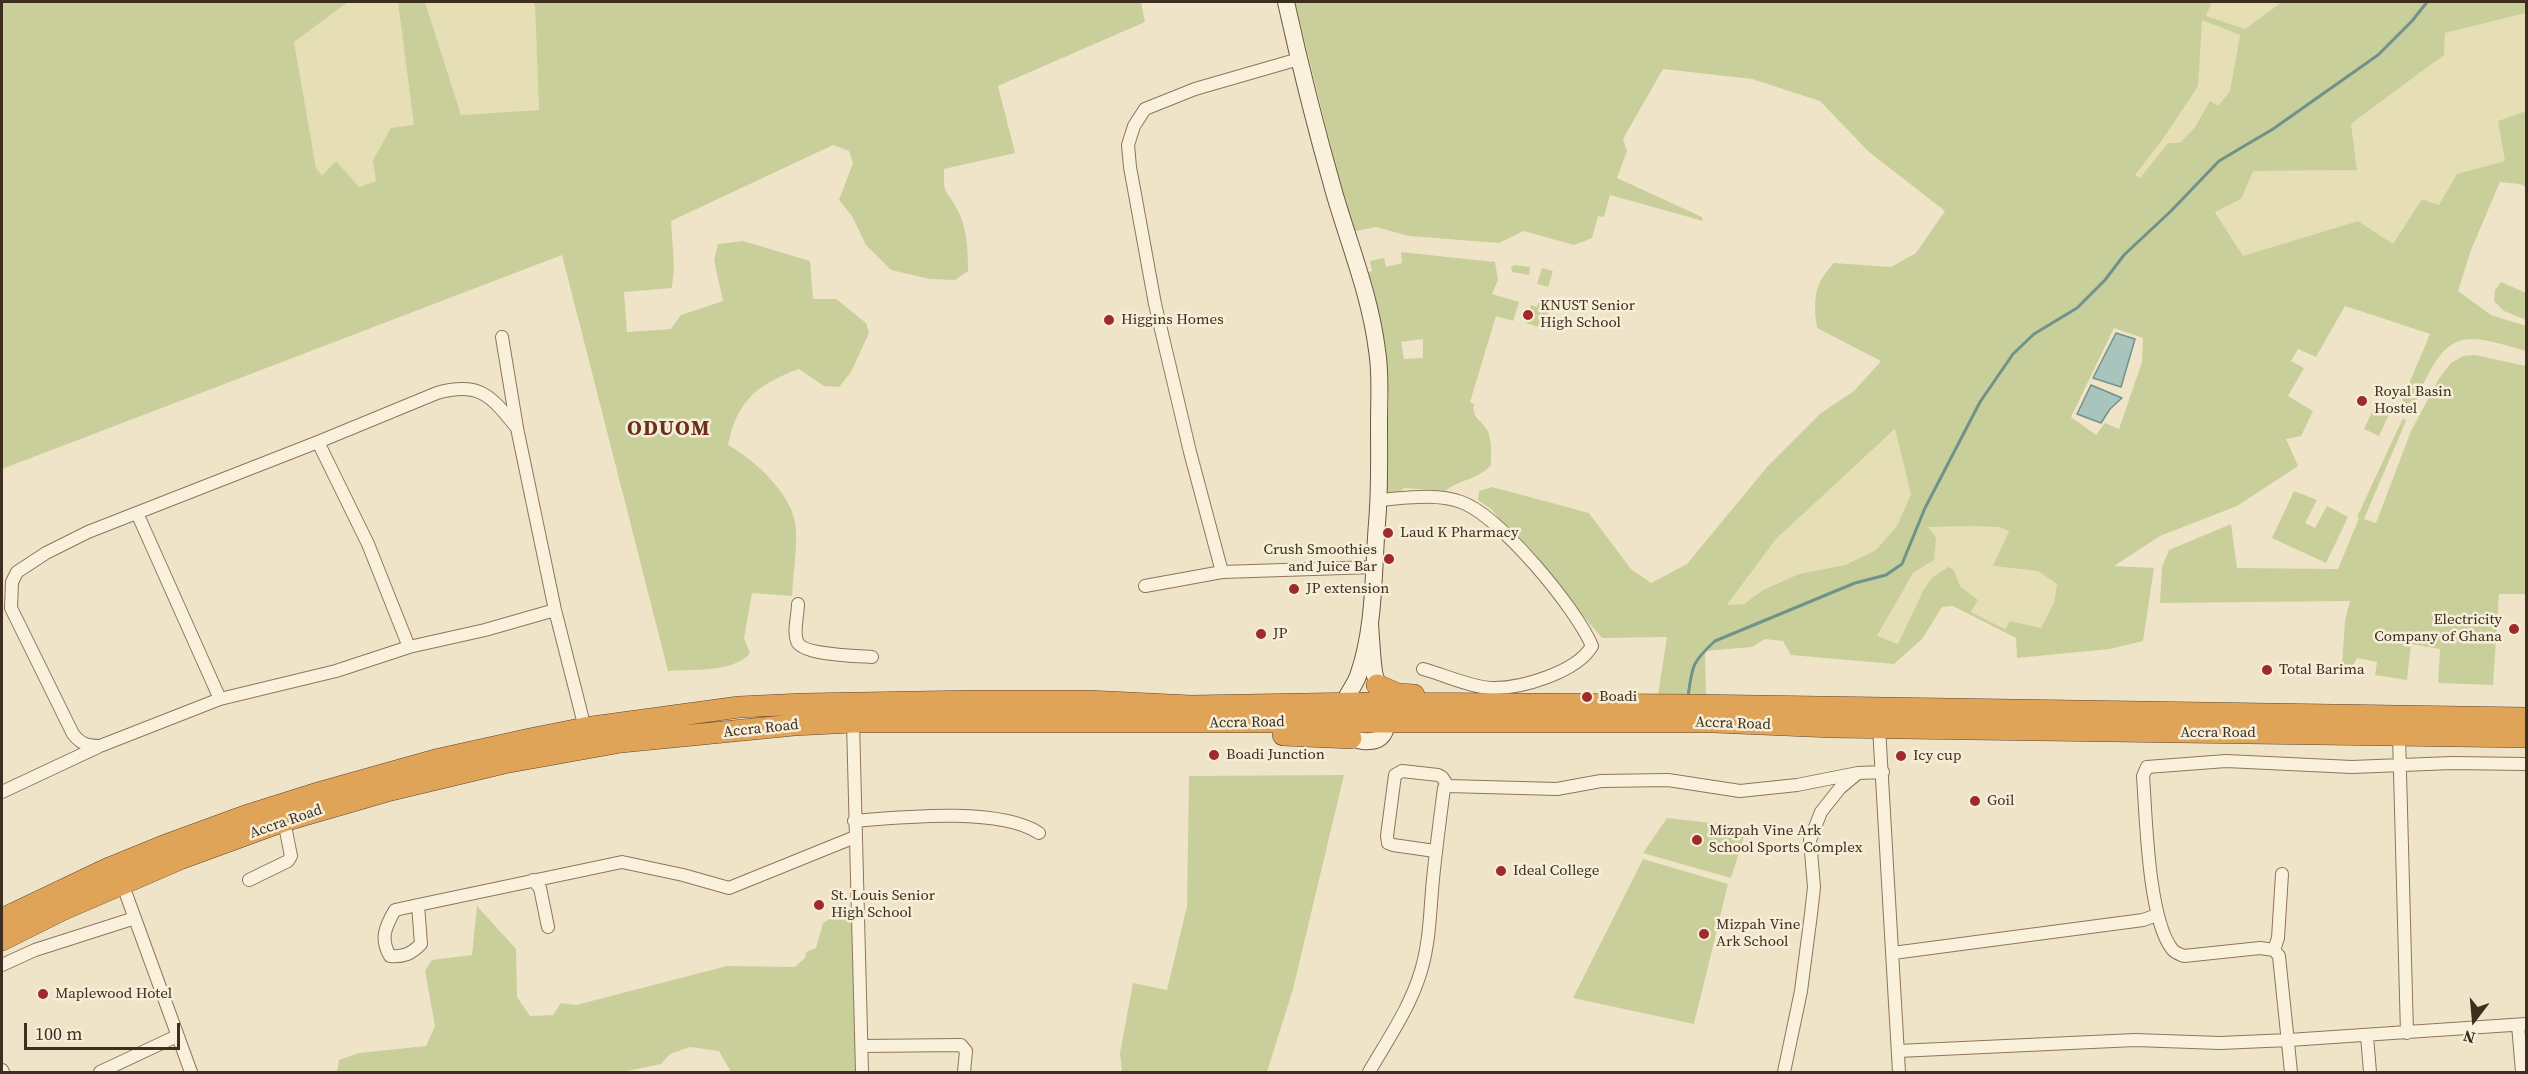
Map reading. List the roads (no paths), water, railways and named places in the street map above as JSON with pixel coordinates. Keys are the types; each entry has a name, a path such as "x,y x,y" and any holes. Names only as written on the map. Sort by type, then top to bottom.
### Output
{"highway":[{"name":"Accra Road","path":"2,919 107,869 245,816 435,760 585,728 704,711 803,704 1088,701 1191,706 1344,721"},
{"name":"Accra Road","path":"1383,704 1714,722 1879,727 2526,737"},
{"name":"Accra Road","path":"2,940 122,884 284,821 391,790 544,754 670,737 794,725 853,722 1344,721 1383,704 1716,705 2526,718"}],"street":[{"path":"1286,2 1334,192 1372,319 1379,371 1379,500 1370,622 1344,721"},
{"path":"1222,572 1155,304 1128,145 1134,126 1145,109 1196,89 1299,59"},
{"path":"501,337 517,428 555,610 585,728"},
{"path":"100,746 88,746 79,742 73,734 11,608 12,582 17,572 46,553 88,532 436,393 454,388 477,390 495,401 517,428"},
{"path":"318,442 368,544 408,647"},
{"path":"1379,500 1435,497 1459,501 1474,507 1525,554 1576,618 1592,646 1587,655 1565,670 1514,686 1490,688 1423,669"},
{"path":"137,513 220,699"},
{"path":"1145,586 1222,572 1374,567"},
{"path":"798,604 797,641 801,648 872,657"},
{"path":"2,792 100,746 220,699 336,671 408,647 485,630 555,610"},
{"path":"1370,622 1383,704"},
{"path":"853,722 862,1072"},
{"path":"1879,727 1899,1072"},
{"path":"2399,735 2407,1033"},
{"path":"2291,1072 2279,956 2274,950 2260,948 2184,956 2170,947 2157,915 2147,838 2144,776 2147,767 2226,762 2352,767 2400,764 2526,764"},
{"path":"1436,851 1388,843 1395,775 1402,771 1438,775 1448,786"},
{"path":"1369,1072 1396,1029 1422,969 1428,936 1444,788 1448,786 1557,789 1601,781 1668,780 1740,791 1797,785 1858,773 1883,772"},
{"path":"1784,1072 1801,991 1811,914 1814,887 1810,840 1821,812 1840,788 1858,773"},
{"path":"854,820 970,817 1013,822 1039,833"},
{"path":"249,880 288,861 291,856 284,821"},
{"path":"418,904 622,862 729,888 855,837"},
{"path":"2274,950 2278,938 2282,874"},
{"path":"533,880 540,888 548,927"},
{"path":"122,884 191,1072"},
{"path":"1893,953 2143,920 2157,915"},
{"path":"2,964 35,950 135,918"},
{"path":"1898,1051 2135,1040 2220,1043 2522,1025 2522,1072"},
{"path":"100,1072 177,1036"},
{"path":"2367,1036 2370,1072"},
{"path":"862,1046 962,1045 966,1052 964,1072"}],"water":[{"path":"2116,333 2135,339 2121,387 2093,378"},
{"path":"2091,385 2122,398 2110,409 2101,423 2077,414"}],"waterway":[{"path":"1688,697 1694,665 1715,641 1855,583 1886,575 1902,564 1925,508 1980,402 2013,354 2034,334 2077,308 2105,280 2124,255 2219,161 2273,129 2378,55 2412,21 2427,2"}],"place":[{"name":"KNUST Senior High School","path":"1528,315"},
{"name":"Higgins Homes","path":"1109,320"},
{"name":"Royal Basin Hostel","path":"2362,401"},
{"name":"Laud K Pharmacy","path":"1388,533"},
{"name":"Crush Smoothies and Juice Bar","path":"1389,559"},
{"name":"JP extension","path":"1294,589"},
{"name":"Electricity Company of Ghana","path":"2514,629"},
{"name":"JP","path":"1261,634"},
{"name":"Total Barima","path":"2267,670"},
{"name":"Boadi","path":"1587,697"},
{"name":"Boadi Junction","path":"1214,755"},
{"name":"Icy cup","path":"1901,756"},
{"name":"Goil","path":"1975,801"},
{"name":"Mizpah Vine Ark School Sports Complex","path":"1697,840"},
{"name":"Ideal College","path":"1501,871"},
{"name":"St. Louis Senior High School","path":"819,905"},
{"name":"Mizpah Vine Ark School","path":"1704,934"},
{"name":"Maplewood Hotel","path":"43,994"}],"district":[{"name":"ODUOM","path":"669,430"}]}
